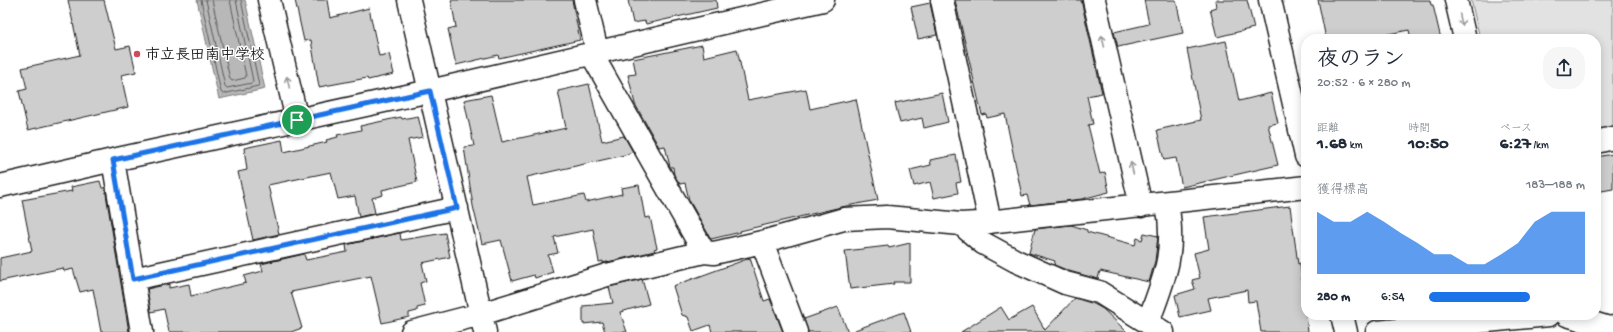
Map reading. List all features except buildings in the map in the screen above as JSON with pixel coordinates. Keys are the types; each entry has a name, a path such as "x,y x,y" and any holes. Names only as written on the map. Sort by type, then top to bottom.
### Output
{"street":[{"path":"269,0 297,120"},
{"path":"409,0 483,323"},
{"path":"585,0 594,52 704,252"},
{"path":"0,186 430,91 594,52 756,7 823,0"},
{"path":"942,0 990,222"},
{"path":"1094,0 1141,206"},
{"path":"1270,0 1301,134"},
{"path":"1456,0 1464,34"},
{"path":"1601,141 1613,138"},
{"path":"113,160 142,332"},
{"path":"412,332 483,323 606,275 704,252 714,253 762,242 844,219 887,217 961,224 1141,206 1301,188"},
{"path":"961,224 983,243 1016,261 1064,283 1099,292 1158,329 1170,248 1171,224 1167,203"},
{"path":"133,279 457,208"},
{"path":"762,242 796,332"},
{"path":"1343,320 1346,332"},
{"path":"1377,332 1498,320"},
{"path":"1581,320 1607,329"}],"shaded area":[{"path":"1471,0 1613,0 1613,126 1601,129 1601,34 1479,34"}],"water":[{"path":"197,0 245,0 265,89 219,99"}],"place":[{"name":"市立長田南中学校","path":"137,54"}],"route":[{"path":"430,91 457,208 133,279 113,160 297,120 430,91"}]}
